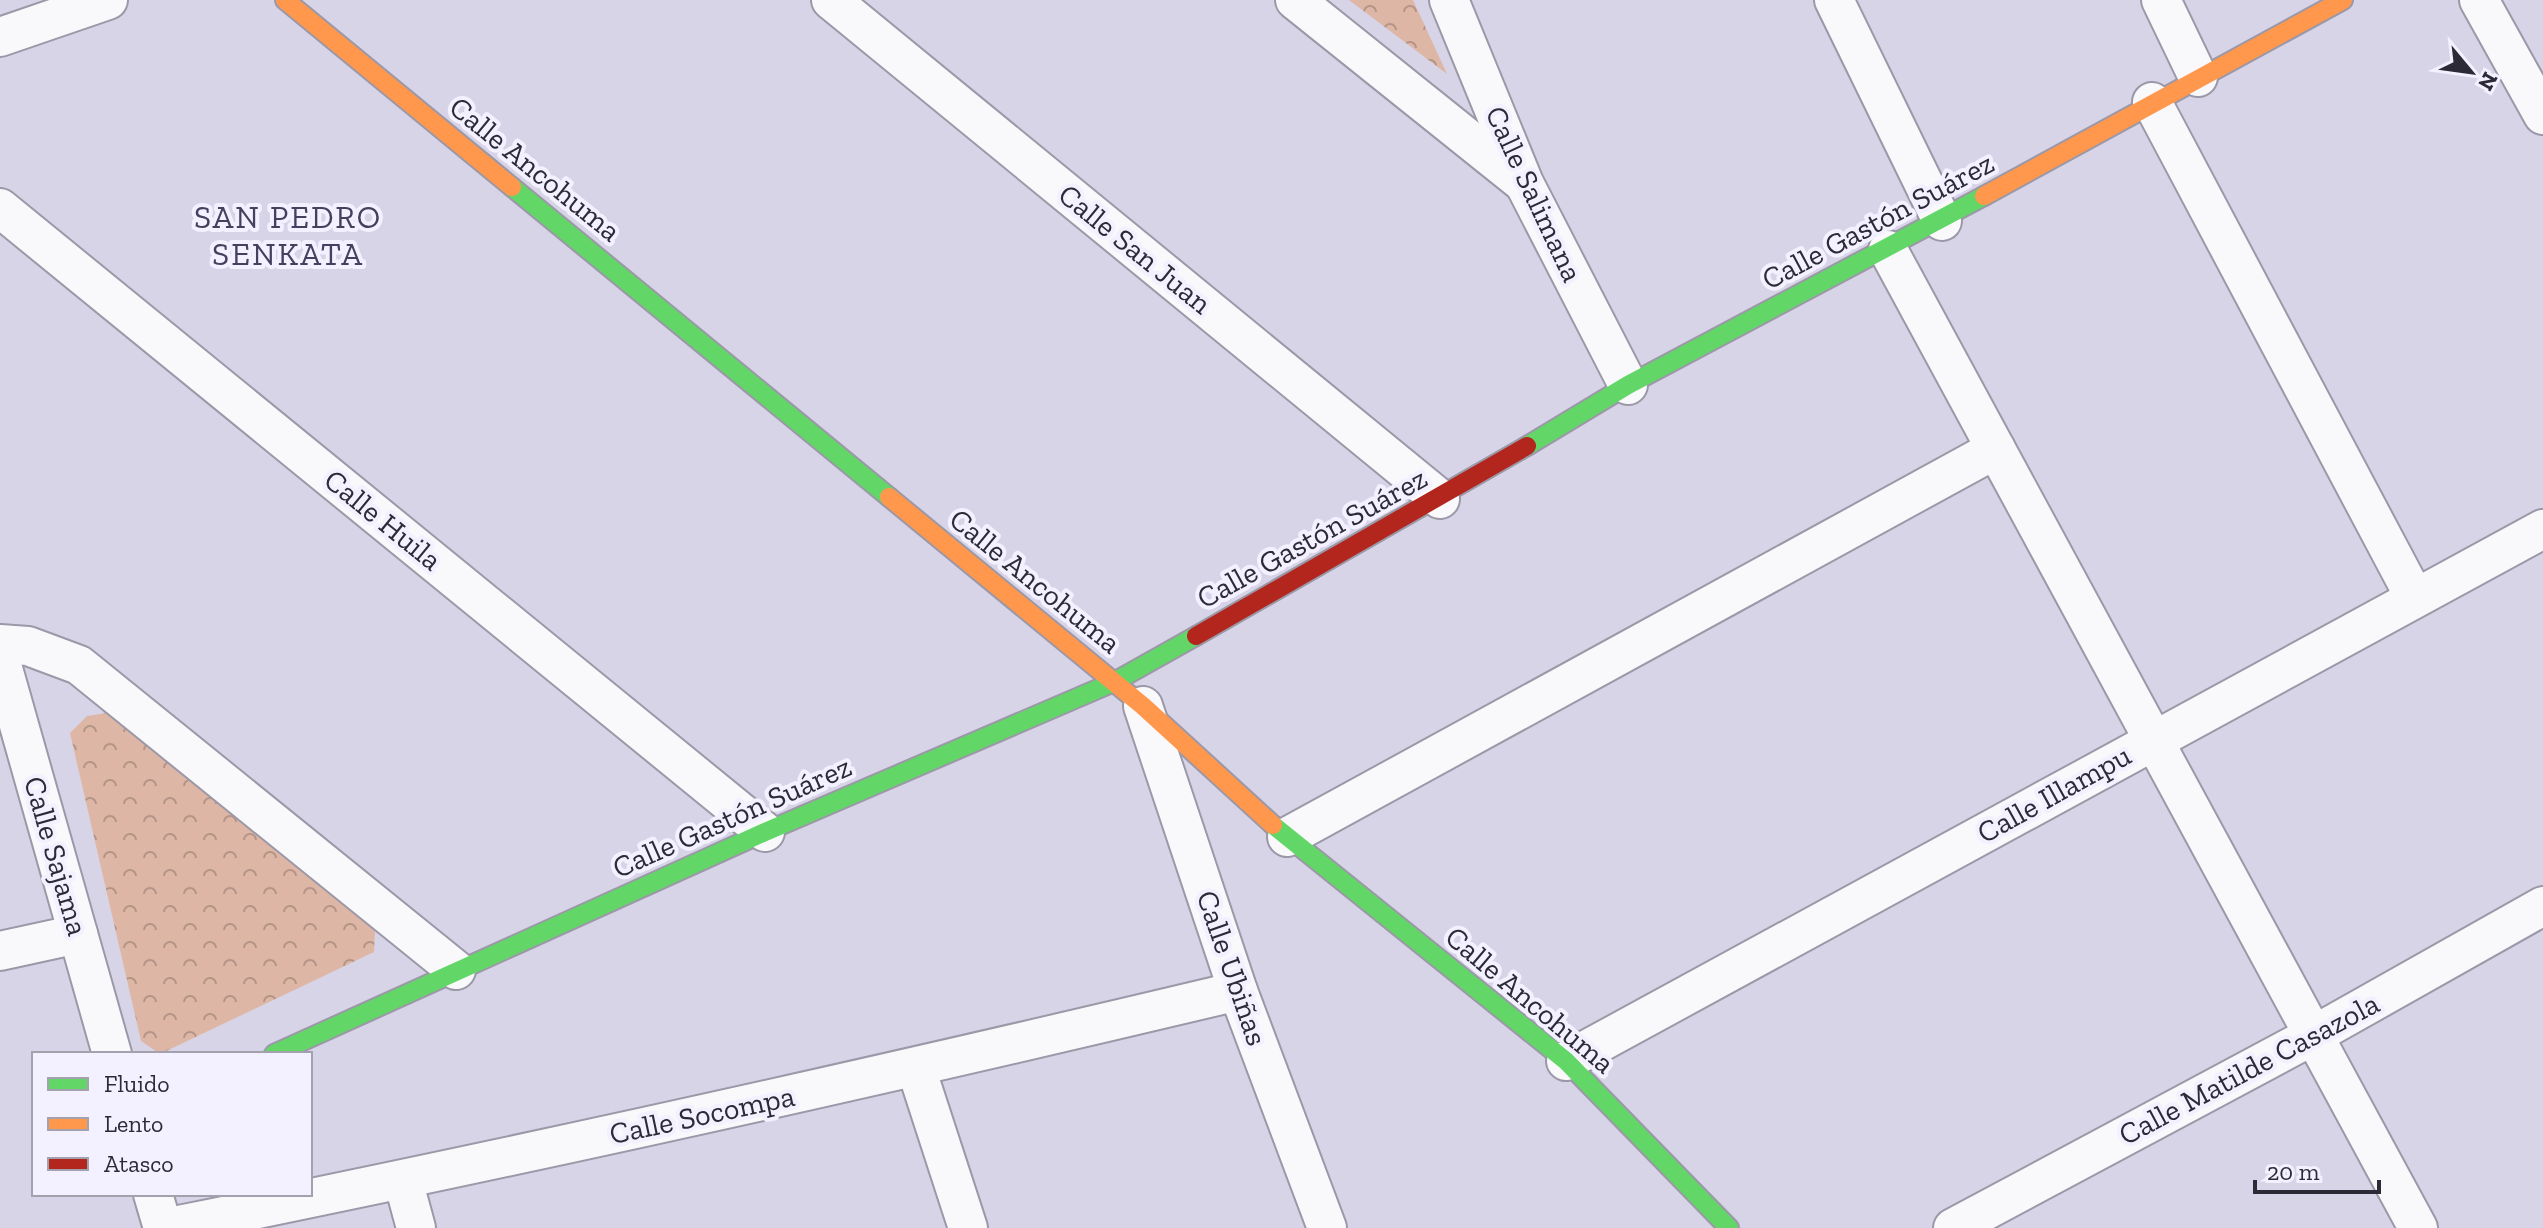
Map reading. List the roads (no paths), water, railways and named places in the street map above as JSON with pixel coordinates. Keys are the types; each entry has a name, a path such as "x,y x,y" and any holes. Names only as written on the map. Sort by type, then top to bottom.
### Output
{"street":[{"path":"0,37 108,0"},
{"name":"Calle Ancohuma","path":"285,0 1143,706 1287,837 1566,1061 1729,1228"},
{"name":"Calle San Juan","path":"831,0 1440,499"},
{"path":"1295,0 1524,183"},
{"name":"Calle Salimana","path":"1449,0 1524,183 1628,385"},
{"path":"1834,0 1942,221"},
{"path":"2161,0 2198,77"},
{"name":"Calle Gastón Suárez","path":"278,1052 765,832 1114,682 1440,499 1628,385 1942,221 2152,102 2343,0"},
{"path":"2479,0 2543,115"},
{"path":"2152,102 2415,598"},
{"name":"Calle Huila","path":"0,208 765,832"},
{"path":"1888,250 2418,1228"},
{"path":"1287,837 1996,449"},
{"name":"Calle Illampu","path":"1566,1061 2543,529"},
{"path":"0,644 28,646 79,665 456,970"},
{"name":"Calle Sajama","path":"0,658 111,1052"},
{"name":"Calle Ubiñas","path":"1143,706 1238,991 1327,1228"},
{"name":"Calle Matilde Casazola","path":"1953,1228 2314,1035 2543,906"},
{"path":"0,951 78,934"},
{"name":"Calle Socompa","path":"163,1228 403,1180 916,1068 1238,991"},
{"path":"916,1068 968,1228"},
{"path":"403,1180 416,1228"},
{"path":"154,1196 163,1228"}],"district":[{"name":"SAN PEDRO SENKATA","path":"288,236"}]}
